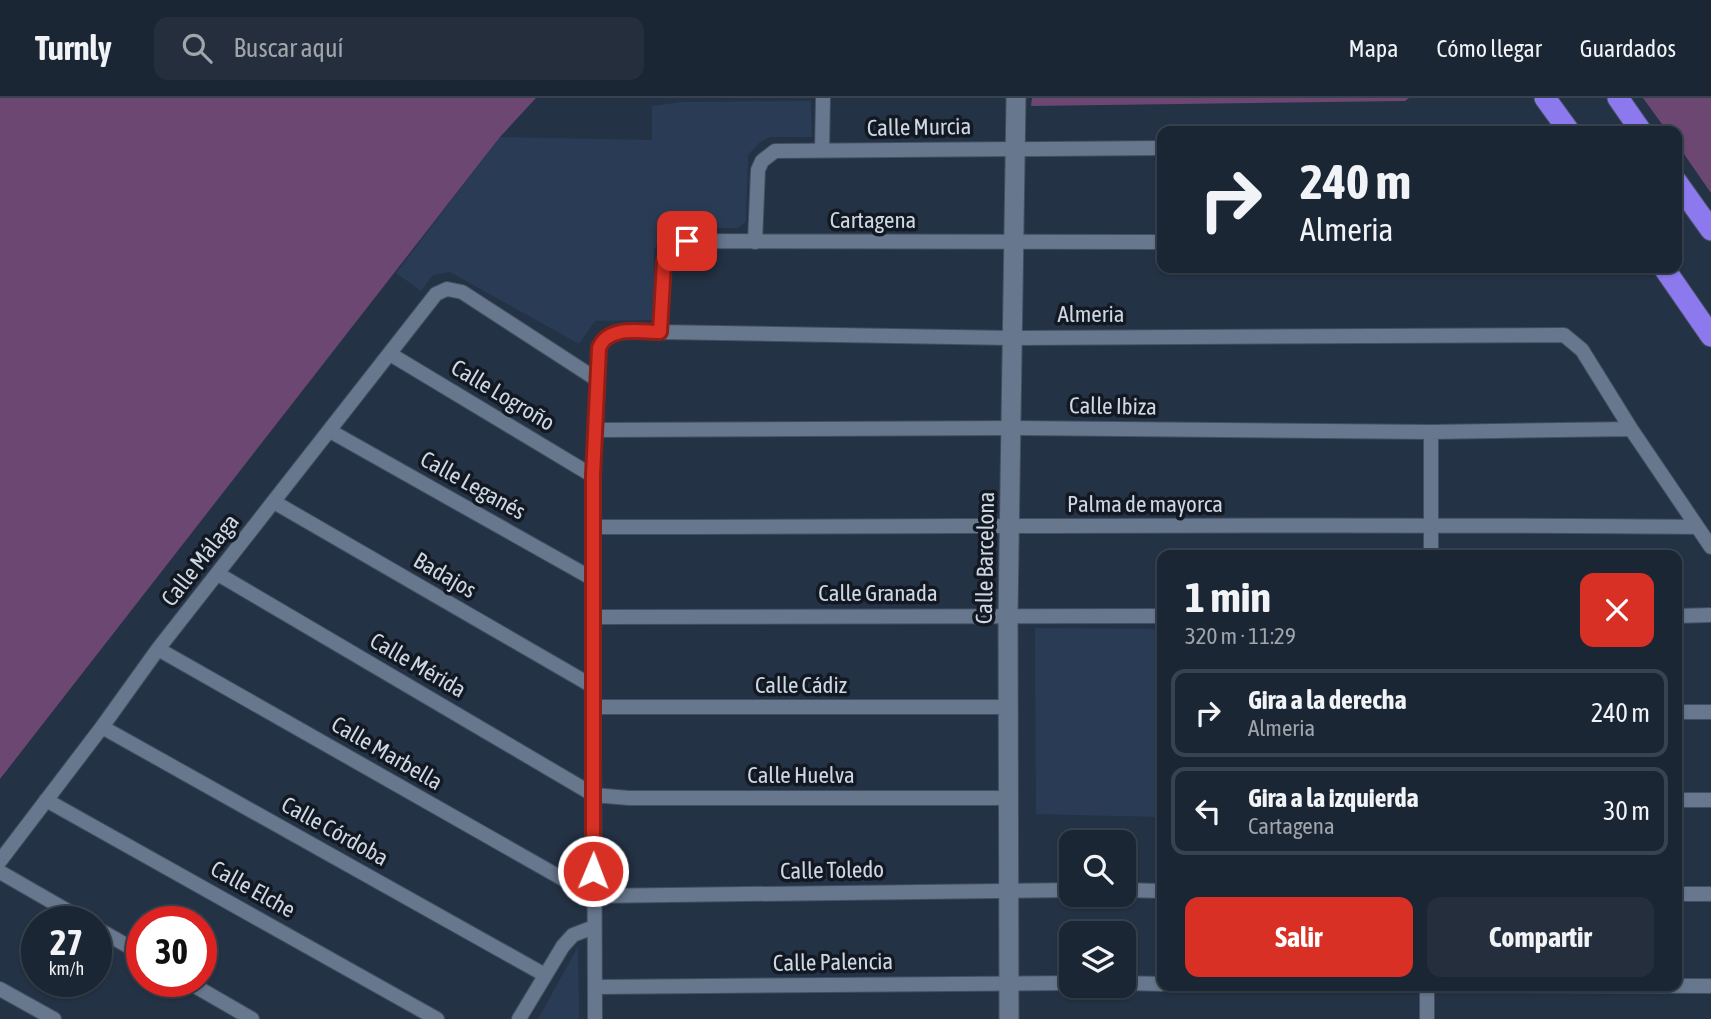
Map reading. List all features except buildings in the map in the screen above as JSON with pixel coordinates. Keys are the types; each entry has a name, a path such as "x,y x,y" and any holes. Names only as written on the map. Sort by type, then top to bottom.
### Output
{"highway":[{"path":"1545,98 1565,126"},
{"path":"1618,98 1638,126"},
{"path":"1682,189 1711,230"},
{"path":"1668,273 1711,335"}],"street":[{"path":"822,151 823,98"},
{"name":"Calle Barcelona","path":"1009,1019 1008,615 1016,98"},
{"name":"Calle Murcia","path":"755,242 758,170 769,153 775,151 1157,148"},
{"name":"Cartagena","path":"660,332 664,262 672,248 687,241 1157,242"},
{"name":"Calle Málaga","path":"0,861 103,727 158,649 436,294 447,289 462,292 596,379"},
{"name":"Almeria","path":"596,379 601,341 618,332 1012,338 1564,335 1582,350 1631,429"},
{"name":"Calle Logroño","path":"390,354 593,476"},
{"path":"594,1019 593,476 596,379"},
{"name":"Calle Ibiza","path":"595,430 1012,428 1431,432 1631,429"},
{"path":"1631,429 1711,548"},
{"name":"Calle Leganés","path":"330,431 593,579"},
{"path":"1431,432 1431,550"},
{"name":"Badajos","path":"274,502 594,687"},
{"name":"Palma de mayorca","path":"594,527 1010,528 1431,524 1697,527"},
{"name":"Calle Mérida","path":"218,574 594,795"},
{"path":"1682,616 1711,615"},
{"name":"Calle Granada","path":"594,617 1157,616"},
{"name":"Calle Marbella","path":"158,649 593,897"},
{"name":"Calle Cádiz","path":"594,707 1008,708"},
{"path":"1682,712 1711,712"},
{"name":"Calle Córdoba","path":"103,727 545,975"},
{"name":"Calle Huelva","path":"594,795 629,798 1008,798"},
{"name":"Calle Elche","path":"46,800 437,1019"},
{"path":"1682,800 1711,800"},
{"path":"0,872 59,906"},
{"name":"Calle Toledo","path":"593,897 1059,890"},
{"path":"1136,890 1157,891"},
{"path":"1682,894 1711,894"},
{"path":"519,1019 562,946 573,935 594,927"},
{"name":"Calle Palencia","path":"595,986 1059,983"},
{"path":"1136,983 1157,984"},
{"path":"1682,986 1711,986"},
{"path":"0,989 54,1019"},
{"path":"1427,991 1427,1019"},
{"path":"214,997 252,1019"}],"shaded area":[{"path":"0,98 536,98 500,137 0,779"},
{"path":"1032,98 1409,98 1405,101 1031,106"},
{"path":"1643,98 1711,98 1711,193 1682,151 1682,126 1663,126"},
{"path":"811,101 812,137 770,137 759,143 748,155 746,222 738,228 674,228 662,236 654,250 654,320 595,321 579,344 450,272 433,275 421,291 396,273 500,137 652,140 652,106 683,102"},
{"path":"1035,628 1157,629 1157,817 1036,814"},
{"path":"578,947 579,1019 538,1019"}],"route":[{"path":"593,871 593,476 599,348 601,341 610,334 660,332 664,262 672,248 687,241"}]}
